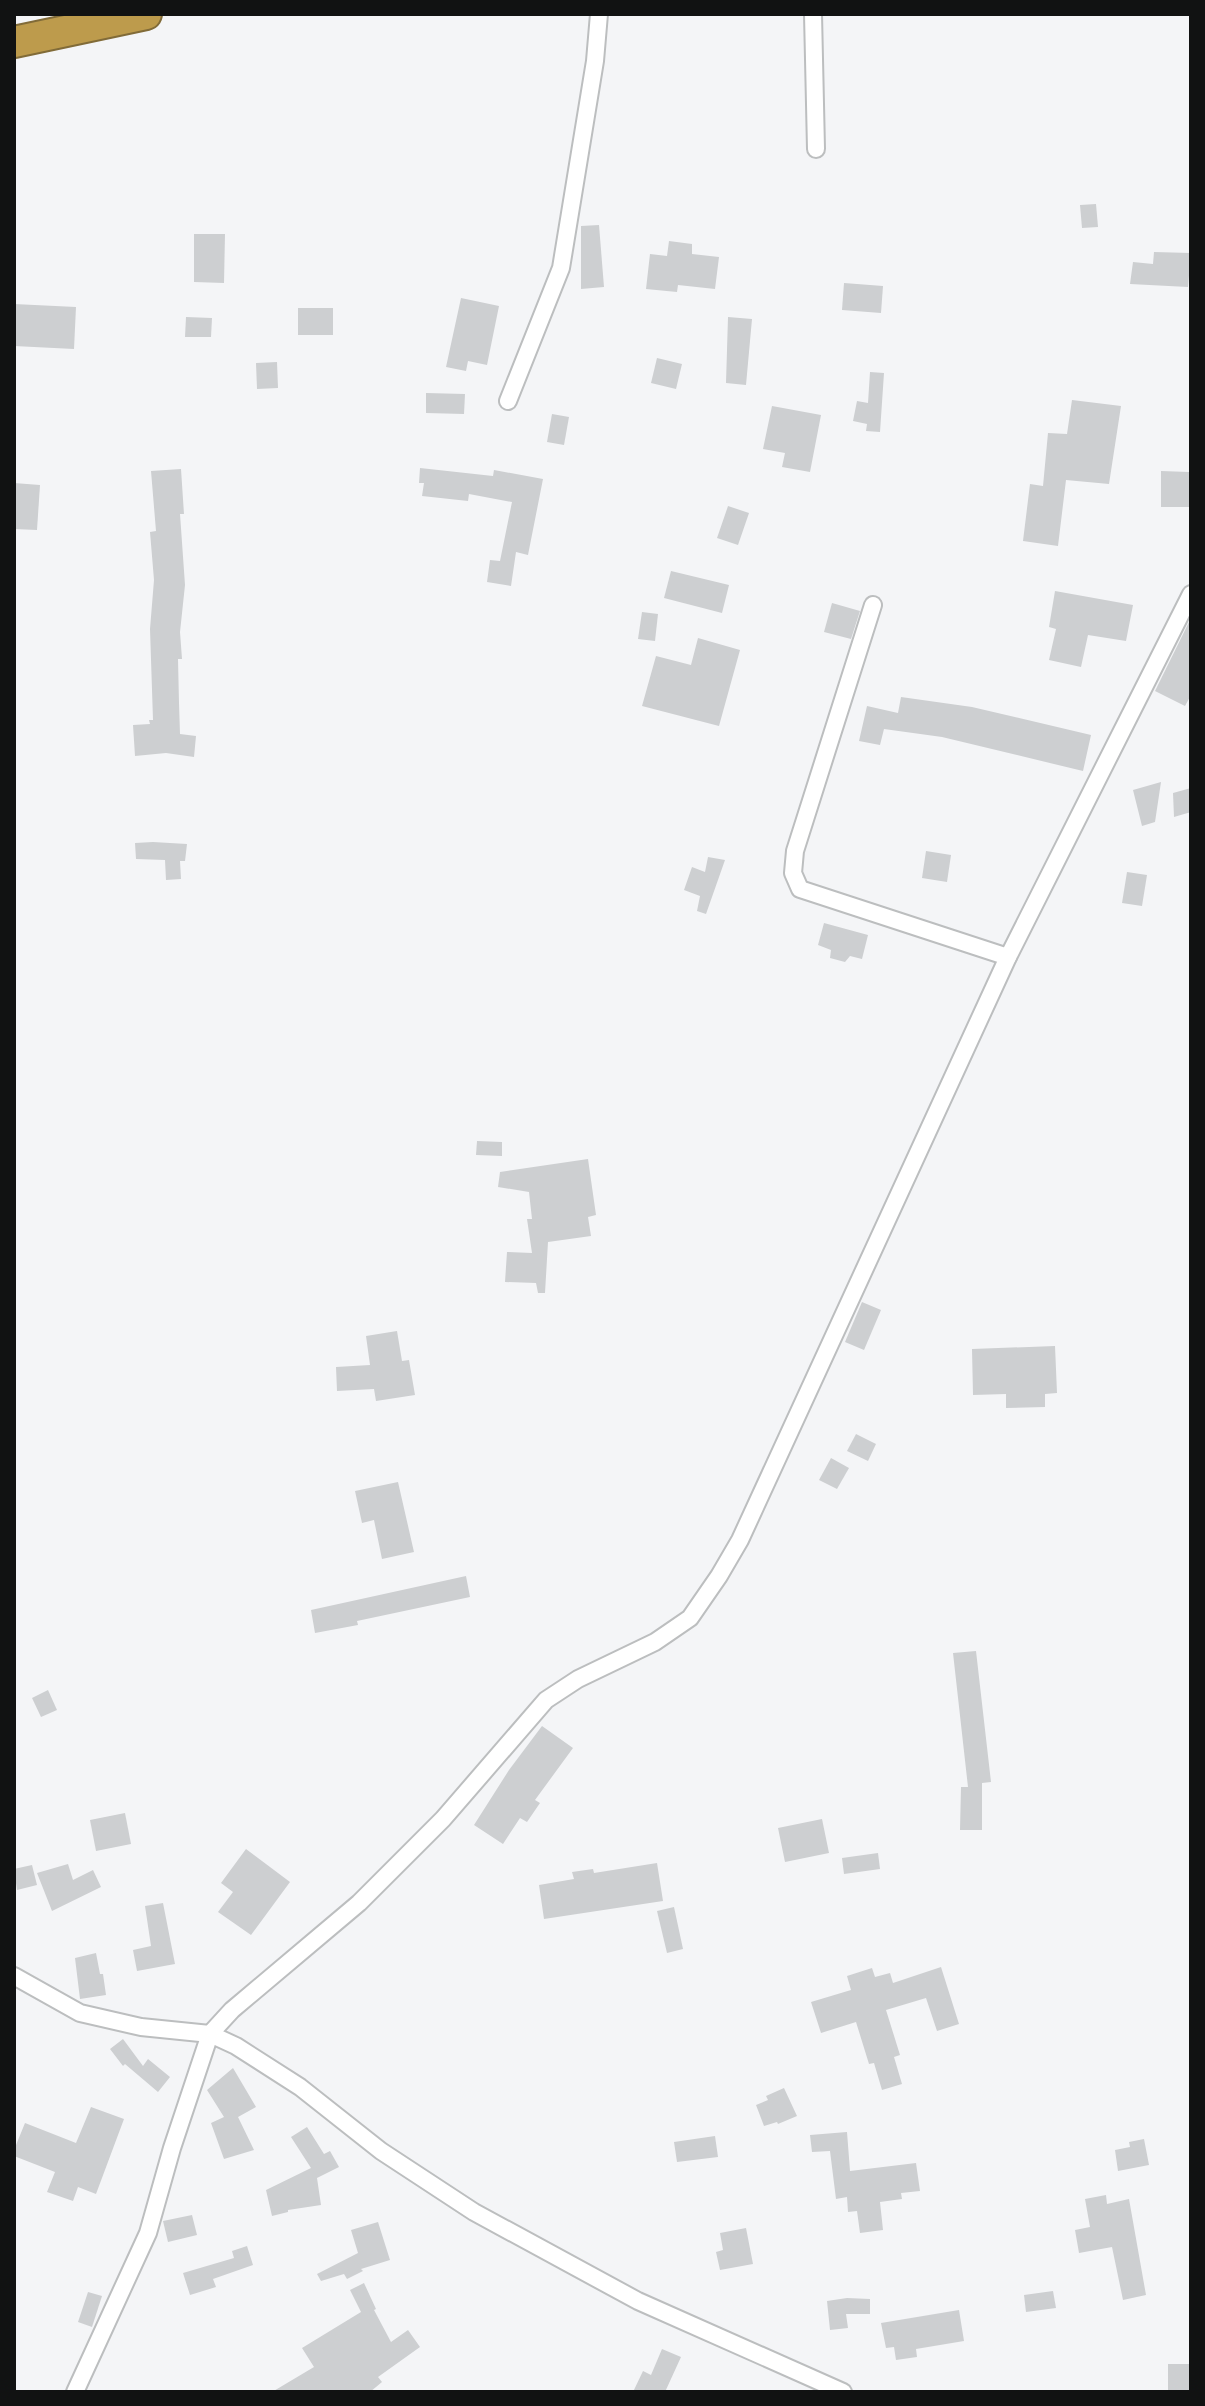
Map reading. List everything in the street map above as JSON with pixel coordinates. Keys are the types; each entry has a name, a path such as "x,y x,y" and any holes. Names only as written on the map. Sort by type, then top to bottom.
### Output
{"highway":[{"path":"14,42 146,14"}],"street":[{"path":"508,401 561,268 595,61 599,14"},
{"path":"813,14 816,149"},
{"path":"75,2392 148,2233 210,2034 232,2010 359,1903 443,1819 546,1700 578,1679 655,1642 690,1618 740,1540 1008,957 1191,594"},
{"path":"873,605 795,851 793,873 800,889 1008,957"},
{"path":"14,1976 80,2013 141,2027 210,2034 236,2046 300,2087 381,2151 474,2212 638,2301 843,2392"}],"building":[{"path":"1096,204 1098,227 1082,228 1080,205"},
{"path":"599,225 604,287 581,289 581,226"},
{"path":"194,234 225,234 224,283 194,282"},
{"path":"669,241 692,244 692,254 719,257 715,289 678,285 677,292 646,289 650,254 667,256"},
{"path":"1154,252 1191,253 1188,287 1130,284 1133,262 1153,264"},
{"path":"844,283 883,286 881,313 842,310"},
{"path":"461,298 499,306 487,365 468,361 466,371 446,367"},
{"path":"14,304 76,307 74,349 14,346"},
{"path":"298,308 333,308 333,335 298,335"},
{"path":"186,317 212,318 211,337 185,337"},
{"path":"728,317 752,319 746,385 726,383"},
{"path":"657,358 682,364 676,389 651,383"},
{"path":"277,362 278,388 257,389 256,363"},
{"path":"870,372 884,373 880,432 866,431 867,424 853,421 857,401 868,403"},
{"path":"426,393 465,394 464,414 426,413"},
{"path":"1072,400 1121,406 1109,484 1066,480 1058,546 1023,541 1030,484 1043,486 1048,433 1067,434"},
{"path":"772,406 821,415 810,472 782,467 785,453 763,449"},
{"path":"552,414 569,417 564,445 547,442"},
{"path":"420,468 493,476 494,470 543,479 528,555 516,552 511,586 487,582 490,560 500,561 512,502 469,494 468,501 422,496 424,483 419,483"},
{"path":"181,469 184,514 180,514 185,585 180,632 182,659 178,659 180,734 196,736 194,757 166,753 135,756 133,725 150,724 149,720 153,720 150,629 154,580 150,532 156,531 151,471"},
{"path":"1161,471 1189,472 1189,507 1161,507"},
{"path":"14,483 40,485 37,530 14,529"},
{"path":"728,506 749,513 738,545 717,538"},
{"path":"671,571 729,585 722,613 664,598"},
{"path":"1055,591 1133,605 1126,641 1088,635 1081,667 1049,660 1056,629 1049,627"},
{"path":"832,603 860,611 851,639 824,632"},
{"path":"642,612 658,614 655,641 638,639"},
{"path":"1191,618 1191,695 1185,706 1155,691"},
{"path":"698,638 740,650 719,726 642,706 656,656 691,665"},
{"path":"901,697 972,707 1091,735 1083,771 942,737 884,729 880,745 859,741 867,706 898,713"},
{"path":"1161,782 1155,822 1142,826 1133,790"},
{"path":"1191,788 1191,812 1174,817 1173,793"},
{"path":"135,843 187,844 185,861 180,861 181,879 166,880 165,860 136,859"},
{"path":"926,851 951,855 947,882 922,878"},
{"path":"708,857 725,860 706,914 697,911 700,896 684,890 692,867 705,872"},
{"path":"1127,872 1147,875 1142,906 1122,903"},
{"path":"824,923 868,935 862,959 850,956 845,962 830,958 831,950 818,945"},
{"path":"477,1141 502,1142 502,1156 476,1155"},
{"path":"588,1159 596,1215 588,1217 591,1236 548,1242 545,1293 538,1293 536,1283 505,1282 507,1252 532,1253 527,1219 532,1219 529,1192 498,1187 500,1172"},
{"path":"862,1302 881,1310 864,1350 845,1342"},
{"path":"397,1331 402,1361 409,1360 415,1395 376,1401 374,1389 337,1391 336,1367 370,1365 366,1336"},
{"path":"1055,1346 1057,1393 1045,1394 1045,1407 1006,1408 1006,1394 973,1395 972,1349"},
{"path":"856,1434 876,1444 868,1461 847,1451"},
{"path":"831,1458 849,1468 837,1489 819,1480"},
{"path":"398,1482 414,1552 382,1559 374,1520 362,1523 355,1491"},
{"path":"466,1576 470,1597 315,1633 311,1610"},
{"path":"976,1651 991,1782 982,1783 982,1830 960,1830 961,1787 968,1787 953,1653"},
{"path":"48,1690 57,1710 41,1717 32,1698"},
{"path":"542,1726 573,1748 535,1800 540,1803 527,1822 520,1818 503,1844 474,1825"},
{"path":"125,1813 131,1844 96,1851 90,1820"},
{"path":"822,1819 829,1853 785,1862 778,1828"},
{"path":"246,1849 290,1882 251,1935 218,1912 233,1892 221,1883"},
{"path":"878,1853 880,1869 844,1874 842,1858"},
{"path":"657,1863 663,1901 544,1919 539,1885 574,1879 572,1872 593,1869 594,1873"},
{"path":"68,1864 73,1880 93,1870 101,1887 52,1911 37,1873"},
{"path":"32,1865 37,1885 17,1890 14,1869"},
{"path":"163,1903 175,1964 137,1971 133,1950 151,1946 145,1906"},
{"path":"674,1907 683,1949 667,1953 657,1911"},
{"path":"96,1953 106,1995 80,1999 75,1958"},
{"path":"941,1967 959,2024 937,2031 926,1998 886,2010 900,2055 894,2057 902,2084 882,2090 874,2063 869,2064 856,2022 821,2033 811,2002 851,1990 847,1976 872,1968 875,1977 890,1973 893,1983"},
{"path":"123,2039 143,2066 148,2059 170,2077 158,2092 125,2064 123,2066 110,2049"},
{"path":"233,2068 256,2107 238,2117 254,2150 224,2159 211,2123 224,2117 207,2090"},
{"path":"784,2088 797,2116 764,2126 756,2105 768,2100 766,2096"},
{"path":"91,2107 124,2119 96,2194 78,2187 73,2201 47,2192 55,2172 14,2156 25,2123 76,2143"},
{"path":"307,2127 324,2154 330,2151 339,2167 317,2178 321,2205 272,2216 266,2190 311,2168 291,2137"},
{"path":"847,2132 850,2171 916,2163 920,2191 901,2193 902,2199 880,2202 883,2230 860,2233 857,2211 848,2212 847,2197 836,2199 830,2151 812,2152 810,2135"},
{"path":"715,2136 718,2157 677,2162 674,2142"},
{"path":"1144,2139 1149,2165 1118,2171 1115,2150 1130,2147 1129,2142"},
{"path":"1106,2195 1107,2204 1129,2199 1146,2295 1123,2300 1112,2247 1079,2253 1075,2230 1090,2227 1085,2199"},
{"path":"192,2215 197,2235 168,2242 163,2221"},
{"path":"378,2222 390,2260 361,2269 363,2271 347,2279 344,2274 321,2281 317,2274 358,2253 351,2230"},
{"path":"746,2228 753,2264 720,2270 716,2252 723,2250 720,2233"},
{"path":"247,2246 253,2265 213,2279 216,2287 190,2295 183,2273 234,2258 232,2251"},
{"path":"364,2283 391,2342 408,2330 420,2347 378,2377 382,2382 370,2392 272,2392 314,2367 302,2348 361,2312 350,2290"},
{"path":"1053,2291 1056,2308 1026,2312 1024,2295"},
{"path":"88,2292 102,2296 92,2327 78,2322"},
{"path":"870,2299 870,2314 846,2314 848,2328 830,2330 827,2301"},
{"path":"959,2310 964,2341 916,2349 917,2357 896,2360 894,2347 886,2348 881,2323"},
{"path":"662,2349 681,2357 665,2392 633,2392 643,2371 651,2375"},
{"path":"1168,2364 1191,2364 1191,2392 1168,2392"}]}
